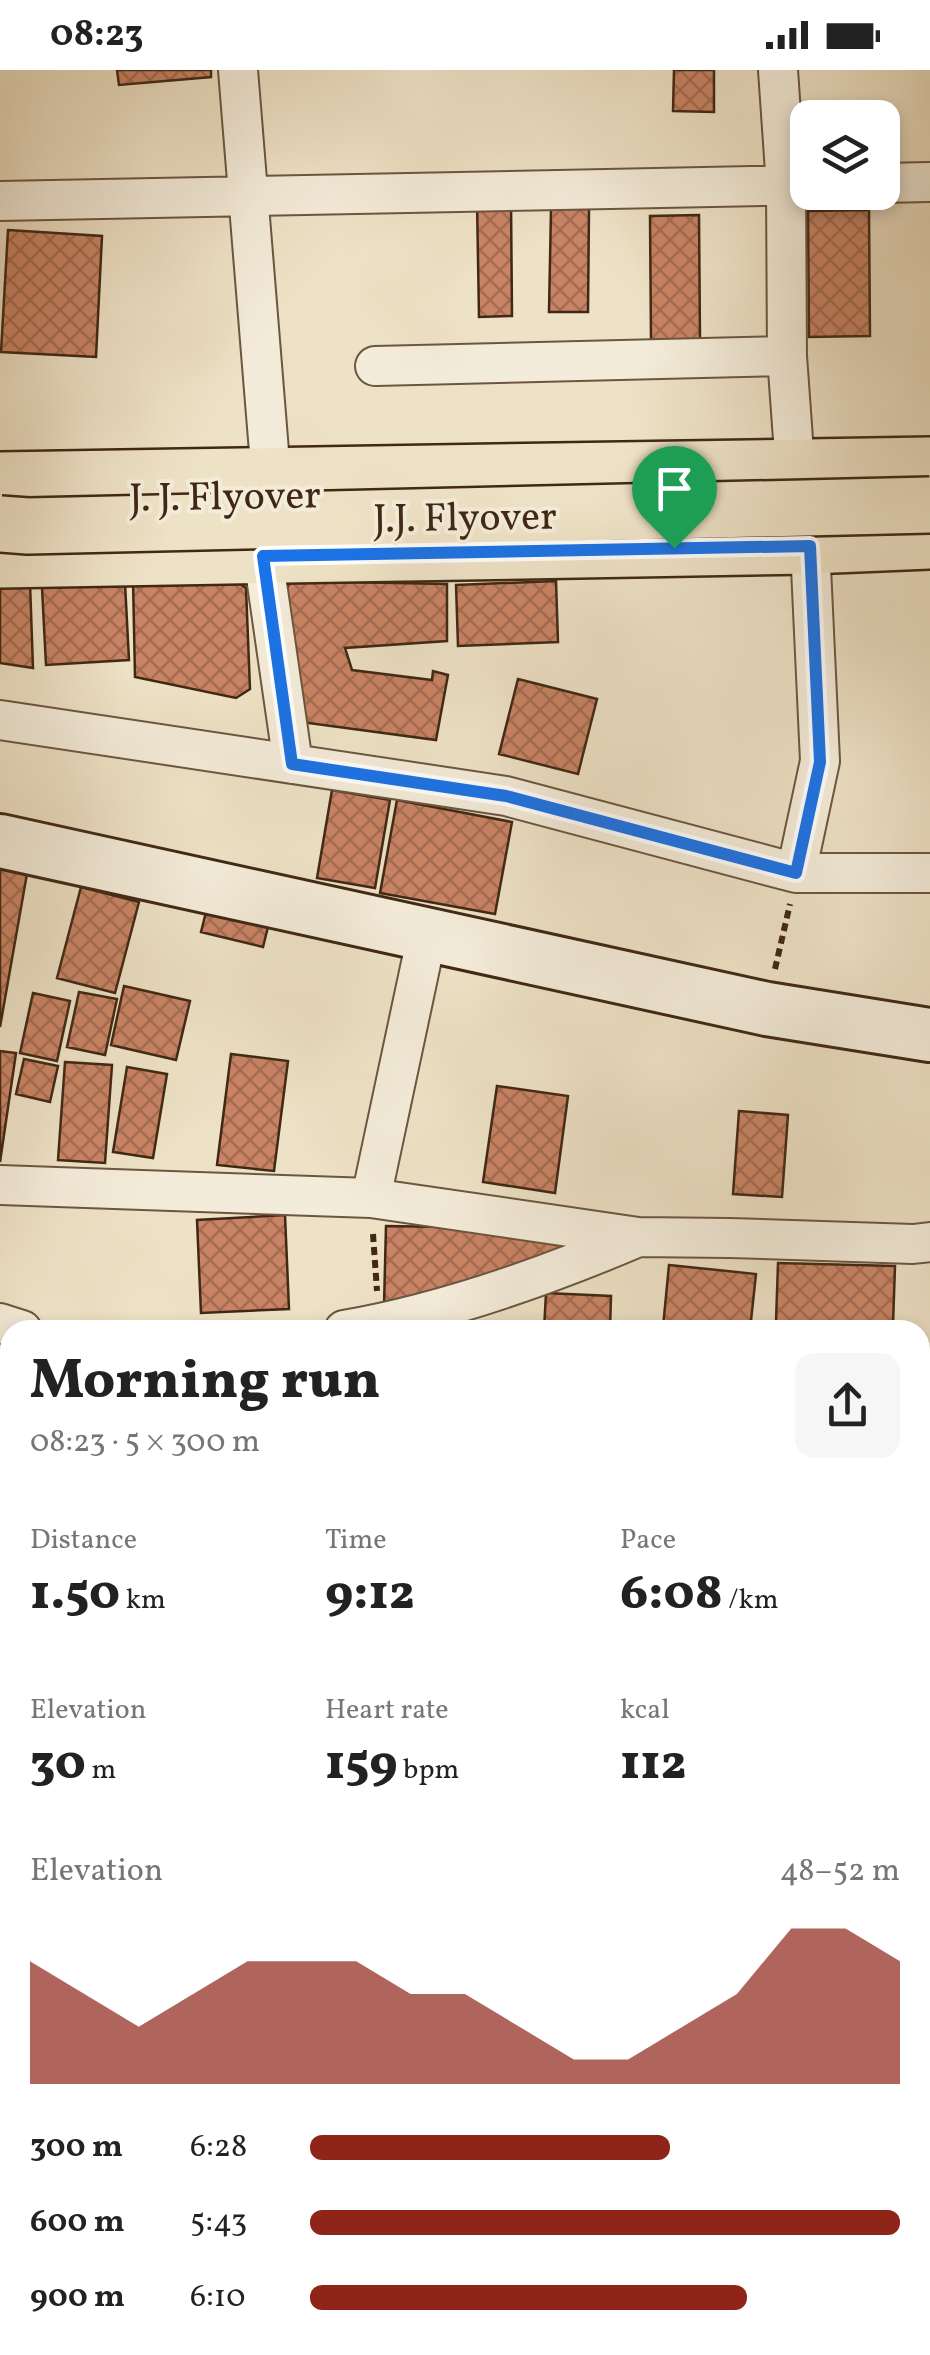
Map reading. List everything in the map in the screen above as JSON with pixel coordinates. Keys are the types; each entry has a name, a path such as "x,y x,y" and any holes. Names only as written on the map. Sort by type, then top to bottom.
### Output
{"main road":[{"path":"0,480 930,466"},
{"name":"J. J. Flyover","path":"0,497 930,485"},
{"name":"J.J. Flyover","path":"0,524 930,505"},
{"path":"0,560 930,541"}],"street":[{"path":"238,70 270,476"},
{"path":"778,70 790,143"},
{"path":"900,183 930,182"},
{"path":"0,201 790,185"},
{"path":"796,210 787,356 796,467"},
{"path":"375,366 787,356"},
{"path":"796,873 820,762 810,546"},
{"path":"263,556 292,764"},
{"path":"0,720 506,796 796,873 930,873"},
{"path":"0,841 767,1010 930,1035"},
{"path":"371,1198 426,935"},
{"path":"0,1184 371,1198 638,1237 930,1242"},
{"path":"423,1320 638,1237"}],"path":[{"path":"767,1010 796,873"},
{"path":"362,1320 371,1198"}],"building":[{"path":"117,70 211,70 211,77 119,85"},
{"path":"674,70 714,70 714,112 673,111"},
{"path":"477,201 511,201 512,316 479,317"},
{"path":"551,209 589,209 588,312 549,312"},
{"path":"869,210 870,336 809,337 808,211"},
{"path":"699,215 700,339 651,340 650,216"},
{"path":"8,230 102,236 96,357 1,352"},
{"path":"232,578 246,588 250,689 236,698 135,677 133,580"},
{"path":"291,581 447,584 447,641 345,648 352,670 432,680 433,671 448,675 436,740 293,721 284,605"},
{"path":"556,581 558,642 458,646 456,585"},
{"path":"0,583 30,583 33,668 0,663"},
{"path":"125,583 129,660 46,665 42,588"},
{"path":"518,679 597,699 578,774 499,754"},
{"path":"332,790 390,800 375,888 317,878"},
{"path":"397,800 512,822 495,914 380,893"},
{"path":"0,845 31,851 0,1027"},
{"path":"81,887 139,902 115,993 57,978"},
{"path":"210,896 272,911 263,947 201,932"},
{"path":"124,986 190,1001 176,1060 111,1045"},
{"path":"79,992 117,999 105,1055 67,1047"},
{"path":"33,993 70,1001 57,1061 20,1053"},
{"path":"0,1051 16,1053 0,1162"},
{"path":"231,1054 288,1061 274,1171 217,1165"},
{"path":"24,1059 58,1066 50,1102 16,1094"},
{"path":"65,1062 112,1065 105,1163 58,1160"},
{"path":"127,1067 167,1074 153,1158 113,1152"},
{"path":"497,1086 568,1096 555,1193 483,1182"},
{"path":"739,1111 788,1115 782,1197 733,1194"},
{"path":"285,1215 289,1309 201,1313 197,1220"},
{"path":"386,1226 565,1229 565,1255 384,1306"},
{"path":"778,1263 895,1266 893,1320 776,1320"},
{"path":"669,1265 756,1274 751,1320 664,1320"},
{"path":"546,1293 611,1296 610,1320 545,1320"}],"route":[{"path":"810,546 820,762 796,873 506,796 292,764 263,556 674,548 810,546"}]}
